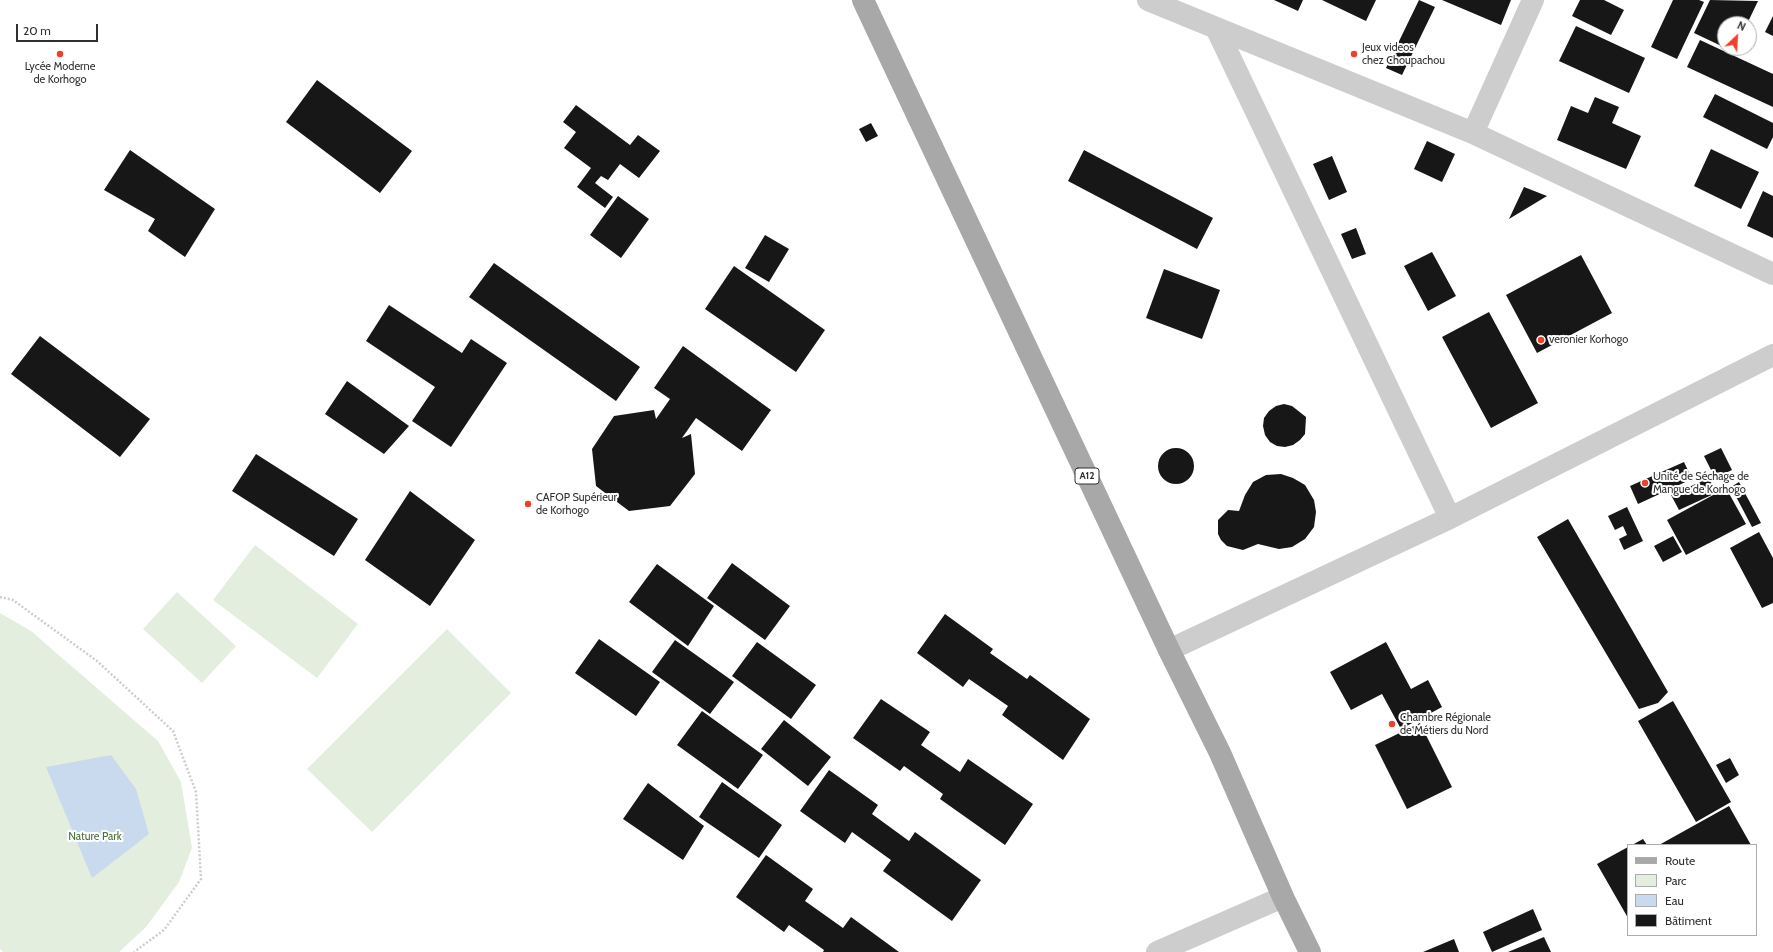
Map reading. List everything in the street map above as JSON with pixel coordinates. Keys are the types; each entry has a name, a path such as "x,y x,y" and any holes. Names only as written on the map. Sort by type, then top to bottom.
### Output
{"main road":[{"name":"A12","path":"863,0 1169,650 1220,753 1283,897 1310,952"}],"street":[{"path":"1148,0 1217,30 1473,133 1773,274"},
{"path":"1473,133 1533,0"},
{"path":"1217,30 1450,518"},
{"path":"1169,650 1450,518 1773,355"},
{"path":"1157,952 1283,897"}],"path":[{"path":"0,597 13,600 97,661 173,731 196,792 201,879 164,930 134,952"}],"green space":[{"path":"255,545 358,624 317,678 213,600"},
{"path":"177,592 236,646 202,683 143,629"},
{"name":"Nature Park","path":"0,613 31,631 158,741 181,782 192,848 179,882 146,927 119,952 3,952 0,949"},
{"path":"447,629 511,693 372,832 307,769"}],"water":[{"path":"111,755 136,789 149,834 92,878 46,767"}],"building":[{"path":"1274,0 1303,0 1298,11"},
{"path":"1322,0 1376,0 1366,21"},
{"path":"1419,0 1435,7 1402,75 1386,68"},
{"path":"1442,0 1511,0 1501,25"},
{"path":"1580,0 1604,0 1624,10 1611,35 1572,16"},
{"path":"1673,0 1699,0 1704,2 1677,59 1651,47"},
{"path":"1710,0 1758,1 1751,16 1717,16 1717,44 1694,33"},
{"path":"1773,16 1773,36 1765,32"},
{"path":"1576,26 1645,58 1629,93 1559,61"},
{"path":"1700,40 1717,48 1717,56 1734,56 1773,74 1773,107 1687,67"},
{"path":"317,80 412,151 380,193 286,122"},
{"path":"1715,94 1773,123 1773,137 1767,149 1703,117"},
{"path":"1595,97 1619,107 1612,123 1641,136 1626,169 1557,140 1571,106 1588,113"},
{"path":"576,105 630,145 638,135 660,151 639,178 620,164 608,180 601,176 595,183 613,197 605,208 577,187 591,168 564,148 576,132 563,122"},
{"path":"871,123 878,136 866,142 859,129"},
{"path":"1427,141 1455,154 1442,182 1414,169"},
{"path":"1711,149 1759,172 1741,209 1694,186"},
{"path":"130,150 215,209 185,257 148,231 155,219 104,190"},
{"path":"1084,150 1213,218 1197,249 1068,181"},
{"path":"1332,156 1347,192 1329,200 1313,164"},
{"path":"1524,187 1547,196 1509,219"},
{"path":"1763,191 1773,196 1773,238 1747,226"},
{"path":"618,196 649,219 621,258 590,235"},
{"path":"1356,228 1366,254 1352,259 1341,234"},
{"path":"765,235 789,249 769,282 745,268"},
{"path":"1432,252 1456,296 1428,311 1404,266"},
{"path":"1581,255 1612,313 1537,353 1506,295"},
{"path":"494,263 640,367 616,401 469,297"},
{"path":"734,266 825,330 796,372 705,309"},
{"path":"1164,269 1220,290 1202,339 1146,318"},
{"path":"389,305 462,353 471,339 507,363 451,447 412,421 435,387 366,341"},
{"path":"1489,312 1538,403 1491,428 1442,337"},
{"path":"40,336 150,419 120,457 11,374"},
{"path":"683,346 771,410 742,451 696,418 682,438 691,434 695,474 670,506 629,511 596,486 592,449 614,416 654,410 656,419 670,399 654,388"},
{"path":"347,381 409,426 384,454 325,414"},
{"path":"1284,404 1292,406 1306,417 1305,434 1293,445 1285,447 1277,446 1270,442 1265,435 1263,426 1264,418 1269,411 1276,406"},
{"path":"1176,448 1186,451 1191,456 1194,466 1191,476 1186,481 1176,484 1166,481 1161,476 1158,466 1161,456 1166,451"},
{"path":"1721,448 1732,470 1715,478 1704,456"},
{"path":"256,454 358,519 334,556 232,491"},
{"path":"1684,462 1692,479 1638,504 1630,486"},
{"path":"1281,474 1293,478 1305,485 1314,500 1316,512 1314,527 1305,539 1292,547 1279,549 1258,544 1243,550 1227,546 1218,534 1218,520 1228,510 1239,511 1245,495 1253,482 1266,475"},
{"path":"1709,478 1716,493 1679,510 1671,495"},
{"path":"1739,482 1761,523 1752,527 1731,487"},
{"path":"1726,488 1746,524 1686,555 1667,520"},
{"path":"410,491 475,540 430,606 365,560"},
{"path":"1627,507 1643,541 1624,550 1619,539 1627,535 1623,526 1615,530 1608,516"},
{"path":"1568,519 1668,692 1658,703 1639,709 1537,537"},
{"path":"1759,532 1773,558 1773,603 1762,608 1730,548"},
{"path":"1673,536 1682,552 1663,562 1654,546"},
{"path":"732,563 790,606 765,640 707,598"},
{"path":"657,564 714,606 688,646 629,602"},
{"path":"945,614 993,649 990,653 1027,679 1030,675 1090,719 1063,760 1002,715 1008,706 969,679 963,687 917,653"},
{"path":"599,639 660,682 636,716 575,673"},
{"path":"675,640 734,682 710,714 652,672"},
{"path":"757,642 816,685 791,719 732,676"},
{"path":"1386,642 1411,689 1428,680 1442,707 1401,729 1382,694 1351,710 1330,672"},
{"path":"881,699 930,732 921,745 960,772 968,759 1033,804 1005,845 940,799 943,794 904,766 900,771 853,738"},
{"path":"1673,701 1731,802 1696,822 1638,721"},
{"path":"702,711 763,755 738,789 677,745"},
{"path":"784,720 831,757 808,786 761,749"},
{"path":"1420,723 1452,787 1407,809 1375,745"},
{"path":"1730,758 1739,775 1726,783 1716,765"},
{"path":"829,770 878,805 872,814 909,841 915,832 981,880 952,921 883,871 891,860 852,832 845,843 800,811"},
{"path":"722,782 782,825 759,858 699,817"},
{"path":"648,783 704,826 683,860 623,819"},
{"path":"1729,806 1750,844 1661,844"},
{"path":"1643,839 1646,844 1634,844"},
{"path":"1627,848 1627,916 1597,864"},
{"path":"766,855 813,889 805,901 843,928 851,917 899,952 823,952 824,950 789,925 784,932 736,897"},
{"path":"1533,909 1542,930 1492,952 1483,932"},
{"path":"1544,937 1551,952 1508,952"},
{"path":"1454,939 1459,952 1423,952"}],"place":[{"name":"Lycée Moderne de Korhogo","path":"60,54"},
{"name":"Jeux videos chez Choupachou","path":"1354,54"},
{"name":"veronier Korhogo","path":"1541,340"},
{"name":"Unité de Séchage de Mangue de Korhogo","path":"1645,483"},
{"name":"CAFOP Supérieur de Korhogo","path":"528,504"},
{"name":"Chambre Régionale de Métiers du Nord","path":"1392,724"}]}
